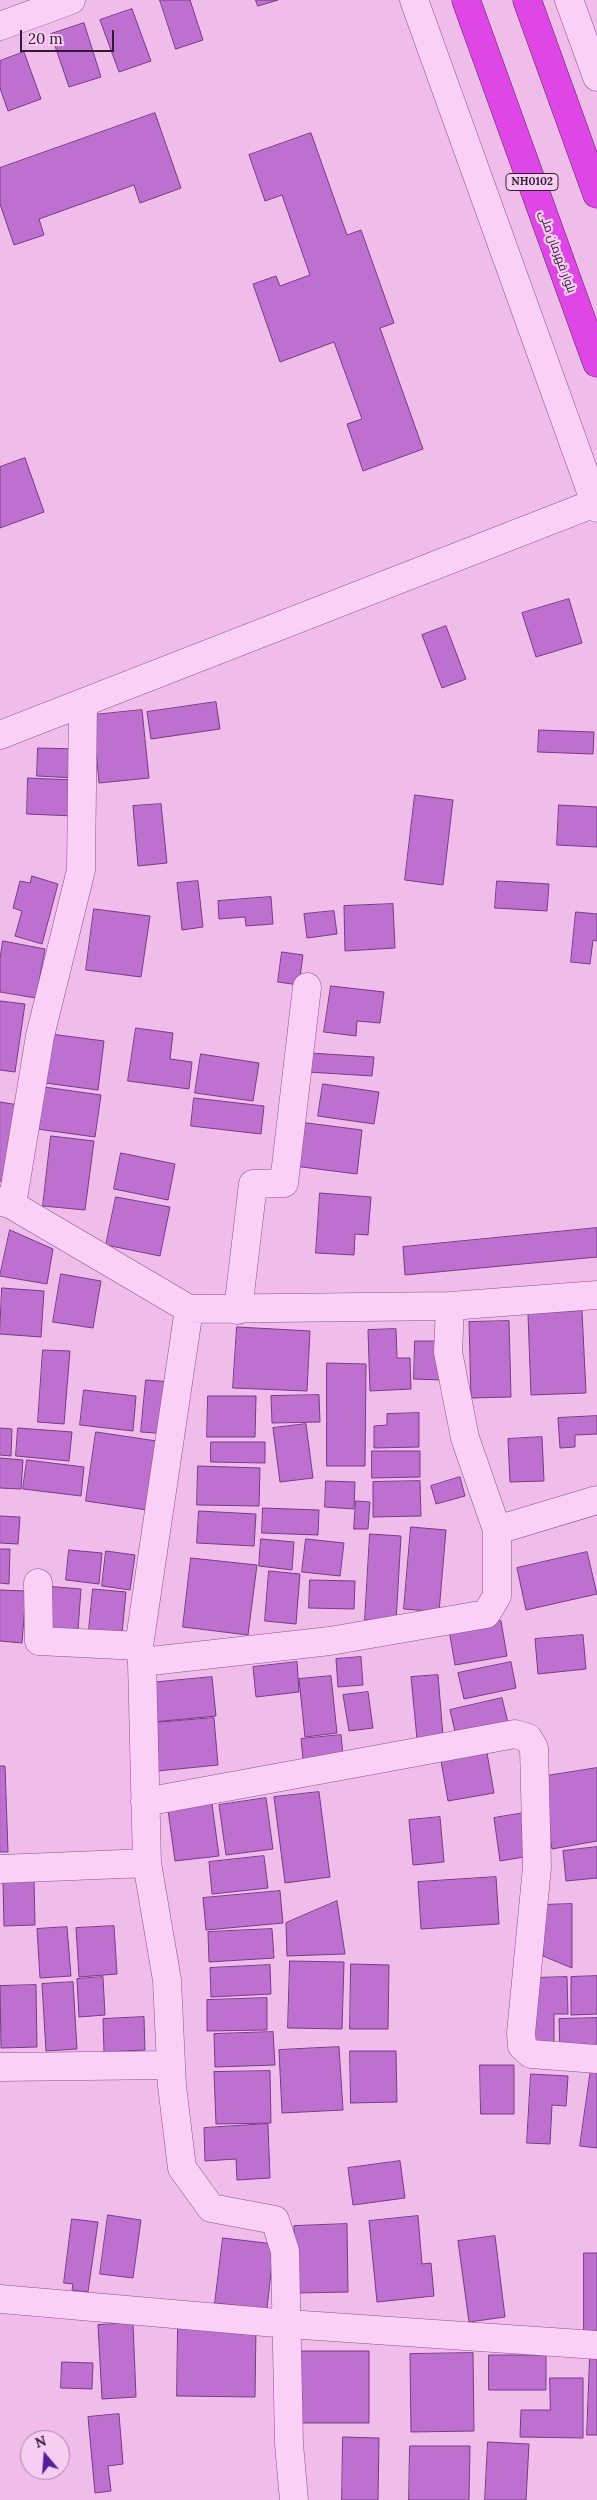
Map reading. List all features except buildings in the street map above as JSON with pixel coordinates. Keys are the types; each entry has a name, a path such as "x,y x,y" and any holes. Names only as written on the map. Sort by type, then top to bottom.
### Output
{"highway":[{"name":"بلوار قهرمان ملی","path":"466,0 597,363"},
{"path":"527,0 597,194"}],"street":[{"path":"0,26 71,0"},
{"path":"0,735 596,505 414,0"},
{"path":"569,0 597,77"},
{"path":"83,703 81,870 40,1036 6,1203 189,1309 238,1310 450,1306 597,1295"},
{"path":"238,1310 253,1184 284,1183 306,988"},
{"path":"38,1584 39,1640 140,1654 330,1641 486,1614 497,1596 497,1530 465,1438 448,1352 450,1306"},
{"path":"189,1309 140,1654 147,1863 167,1980 170,2065 182,2168 212,2208 275,2220 285,2251 290,2444 294,2500"},
{"path":"497,1530 597,1500"},
{"path":"144,1802 515,1734 528,1738 534,1748 537,1867 521,2033 522,2046 531,2054 597,2058"},
{"path":"0,1868 147,1863"},
{"path":"0,2067 170,2065"},
{"path":"0,2299 288,2324 597,2345"}]}
